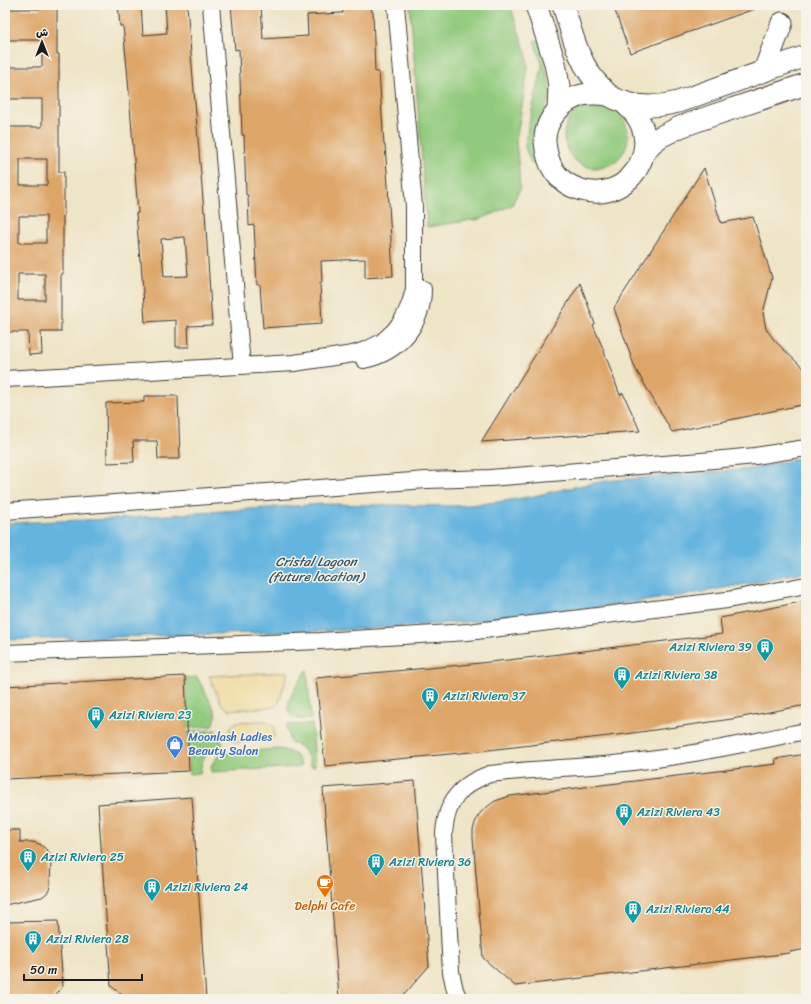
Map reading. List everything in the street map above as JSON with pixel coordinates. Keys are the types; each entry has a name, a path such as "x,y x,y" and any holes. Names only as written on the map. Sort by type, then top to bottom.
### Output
{"street":[{"path":"211,5 242,366"},
{"path":"5,379 294,363 353,354 382,342 394,331 403,319 410,304 414,289 414,206 396,5"},
{"path":"536,5 557,74 559,86 558,110"},
{"path":"563,5 583,62 590,74 599,85 617,99 635,113 642,125 645,139 644,153 638,169 627,181 613,189 596,192 580,190 565,183 557,175 547,156 545,140 549,124 558,110 568,101 581,95 595,93 617,99 645,106 667,105 806,56"},
{"path":"764,71 782,23"},
{"path":"644,153 651,144 660,137 680,127 806,84"},
{"path":"5,511 426,480 490,478 713,460 755,456 806,448"},
{"path":"5,653 320,641 468,632 728,600 806,585"},
{"path":"459,999 455,990 451,972 444,834 448,810 461,790 470,783 479,777 490,774 615,764 666,758 806,732"}],"green space":[{"path":"410,5 510,5 527,56 528,69 516,142 520,189 512,205 480,219 427,227"},
{"path":"540,40 551,95 545,109 539,163 533,164 531,163 525,147 528,127 542,68 534,41"},
{"path":"596,104 614,110 622,118 628,136 622,154 614,162 596,168 578,162 570,154 564,136 570,118 578,110"},
{"path":"307,670 311,719 299,719 290,715 288,709 291,696"},
{"path":"197,677 214,709 216,718 212,726 187,728 185,678"},
{"path":"312,724 315,766 311,766 307,754 301,748 290,742 286,725"},
{"path":"215,730 223,744 213,748 206,754 200,773 190,774 187,732"},
{"path":"278,749 296,756 299,759 301,767 211,772 213,762 226,753"}],"sand":[{"path":"288,672 279,702 274,707 229,710 222,705 209,676"},
{"path":"267,721 274,727 274,737 268,741 235,742 231,737 230,728 236,722"}],"water":[{"name":"Cristal Lagoon (future location)","path":"806,457 806,571 680,596 549,614 475,621 325,631 5,640 5,523 112,519 322,504 456,506 534,496 605,481 750,469"}],"building":[{"path":"40,5 57,5 57,54 59,54 59,172 64,172 63,274 61,274 61,332 41,332 42,354 29,355 28,332 5,332 5,127 42,127 42,99 5,99 5,67 42,67 42,40 5,40 5,9 40,9","holes":["20,159 47,159 47,185 20,185","19,216 46,216 46,243 19,243","18,274 45,274 45,300 18,300"]},
{"path":"118,5 141,5 143,35 167,33 165,5 187,5 205,212 212,325 188,326 189,347 176,347 176,320 145,322 136,213 138,213 128,79 123,26 120,26","holes":["185,237 188,276 164,277 161,239"]},
{"path":"231,5 261,5 263,39 308,36 307,15 343,13 342,5 371,5 373,12 375,72 379,72 388,185 393,276 365,278 365,259 321,261 322,283 320,283 322,324 263,328 260,285 257,285 254,225 249,226 248,195 246,195 244,135 242,135 239,49 235,50"},
{"path":"613,5 760,5 760,7 630,53"},
{"path":"704,168 721,223 753,217 772,278 763,313 766,329 775,341 806,371 806,404 672,432 635,368 614,308"},
{"path":"580,283 595,324 593,325 620,395 623,393 640,431 481,442"},
{"path":"144,396 178,396 180,459 158,459 157,441 133,441 134,462 107,463 106,403 144,402"},
{"path":"806,601 806,705 732,719 626,734 471,752 325,766 316,678 462,665 722,634 720,618"},
{"name":"Azizi Riviera 23","path":"185,676 189,771 5,779 5,686"},
{"path":"806,754 806,949 790,953 515,986 483,958 473,830 478,816 495,801 510,796 776,764 775,759"},
{"name":"Azizi Riviera 36","path":"415,781 429,966 403,996 339,999 323,788"},
{"name":"Azizi Riviera 24","path":"192,797 206,999 127,999 111,986 98,804"},
{"name":"Azizi Riviera 25","path":"5,830 20,830 20,842 37,843 48,851 51,859 50,886 49,890 42,897 5,905"},
{"name":"Azizi Riviera 28","path":"58,921 63,986 52,999 5,999 5,922"}],"place":[{"name":"Azizi Riviera 39","path":"765,662"},
{"name":"Azizi Riviera 38","path":"622,690"},
{"name":"Azizi Riviera 37","path":"430,711"},
{"name":"Azizi Riviera 23","path":"96,730"},
{"name":"Moonlash Ladies Beauty Salon","path":"175,759"},
{"name":"Azizi Riviera 43","path":"624,827"},
{"name":"Azizi Riviera 25","path":"28,872"},
{"name":"Azizi Riviera 36","path":"376,877"},
{"name":"Delphi Cafe","path":"325,898"},
{"name":"Azizi Riviera 24","path":"152,902"},
{"name":"Azizi Riviera 44","path":"633,924"},
{"name":"Azizi Riviera 28","path":"33,954"}]}
